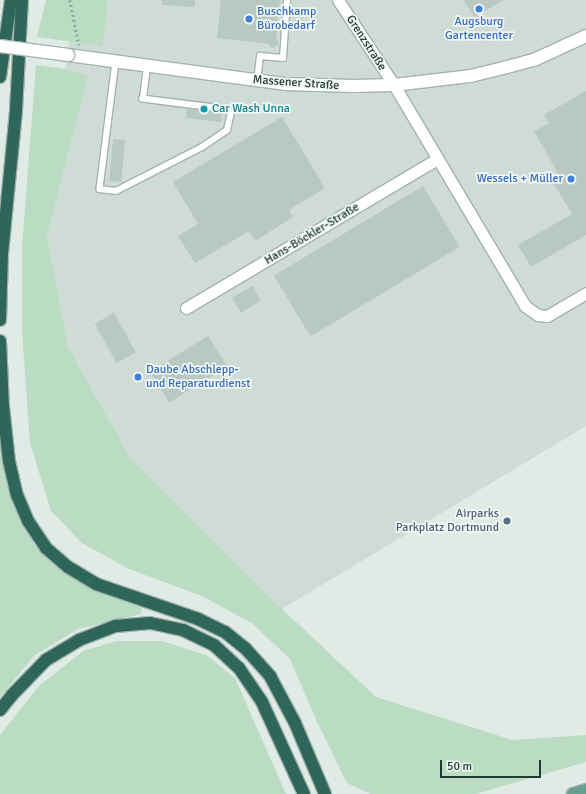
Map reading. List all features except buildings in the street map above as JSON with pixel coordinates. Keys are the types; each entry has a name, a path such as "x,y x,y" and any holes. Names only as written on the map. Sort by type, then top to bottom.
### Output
{"highway":[{"path":"0,77 10,0"},
{"path":"0,320 2,254 16,110 22,0"},
{"path":"0,341 3,406 9,461 17,495 28,521 46,548 68,567 96,584 198,619 225,632 245,648 270,676 295,723 325,794"},
{"path":"0,710 12,695 46,660 78,640 116,626 150,624 183,630 214,645 239,668 262,702 304,794"}],"main road":[{"name":"Massener Straße","path":"0,46 257,81 316,86 394,85 471,76 507,67 536,59 586,36"},
{"path":"573,794 586,790"}],"street":[{"name":"Grenzstraße","path":"338,0 394,85"},
{"path":"394,85 525,306 538,315 547,316 558,311 586,293"},
{"name":"Hans-Böckler-Straße","path":"186,308 437,159"}],"lane":[{"path":"257,81 260,56 283,58 288,0"},
{"path":"116,62 100,189 116,192 202,147 227,130 231,112 222,109 143,99 147,66"}],"path":[{"path":"70,0 80,46"}],"shaded area":[{"path":"108,0 586,0 586,426 282,609 130,457 68,347 47,236 88,76 66,69 69,41 103,46"}],"green space":[{"path":"46,0 108,0 103,46 37,37"},
{"path":"36,65 66,69 88,76 47,236 68,347 130,457 282,609 376,697 512,740 586,735 586,762 475,794 370,794 347,783 317,722 290,659 253,624 202,596 129,569 82,543 51,511 30,443 22,331 22,246"},
{"path":"0,419 3,460 13,501 34,544 62,572 142,608 141,614 78,629 35,655 0,697"},
{"path":"117,641 162,641 206,655 235,678 286,794 0,794 0,735 39,686 83,651"}],"place":[{"name":"Augsburg Gartencenter","path":"479,9"},
{"name":"Buschkamp Bürobedarf","path":"249,19"},
{"name":"Car Wash Unna","path":"204,109"},
{"name":"Wessels + Müller","path":"571,179"},
{"name":"Daube Abschlepp- und Reparaturdienst","path":"138,377"},
{"name":"Airparks Parkplatz Dortmund","path":"507,521"}]}
